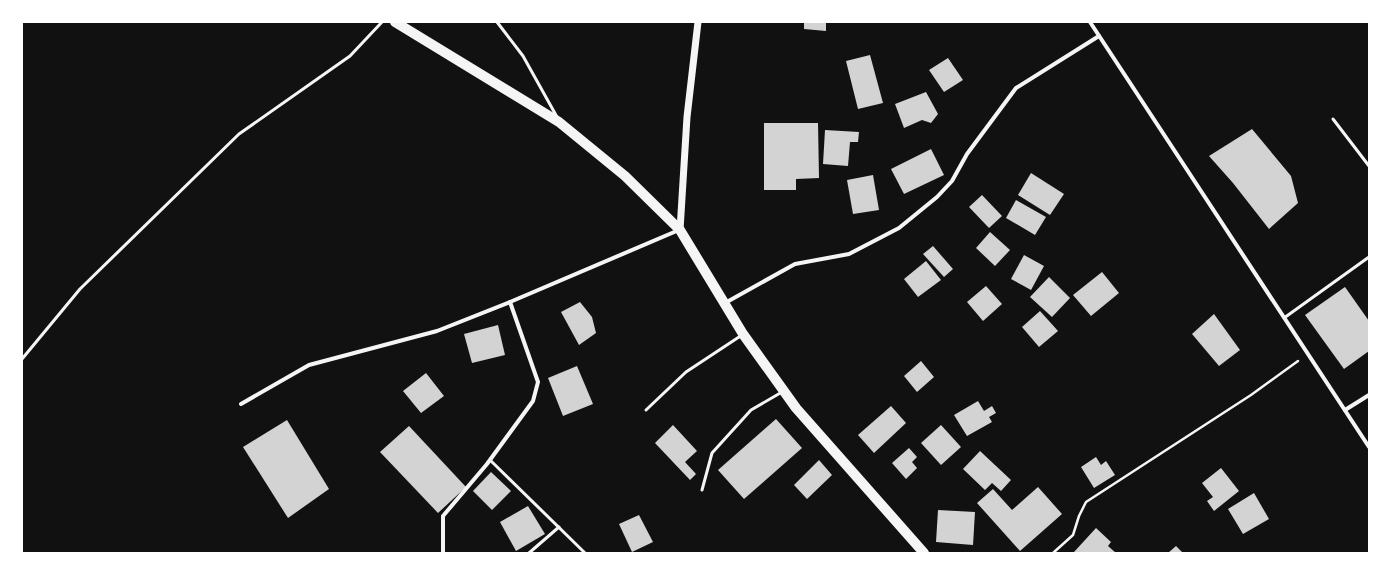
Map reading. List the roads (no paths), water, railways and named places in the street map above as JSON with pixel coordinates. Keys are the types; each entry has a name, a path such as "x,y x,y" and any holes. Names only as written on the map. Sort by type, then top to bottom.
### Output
{"main road":[{"path":"395,22 559,122 625,176 680,230 743,334 796,408 924,553"}],"street":[{"path":"241,404 309,365 437,331 510,302 680,230 687,117 698,22"},
{"path":"1090,22 1369,447"},
{"path":"724,304 795,264 849,254 899,228 937,197 952,181 967,154 1016,88 1099,36"},
{"path":"443,553 443,516 490,460 533,401 538,382 510,302"},
{"path":"1345,410 1369,395"}],"lane":[{"path":"22,359 80,289 239,134 350,56 382,22"},
{"path":"498,22 523,56 559,122"},
{"path":"1333,119 1369,166"},
{"path":"1284,318 1369,257"},
{"path":"646,410 686,372 743,334"},
{"path":"702,490 712,453 751,410 784,391"},
{"path":"490,460 585,553"},
{"path":"529,553 559,527"}]}
